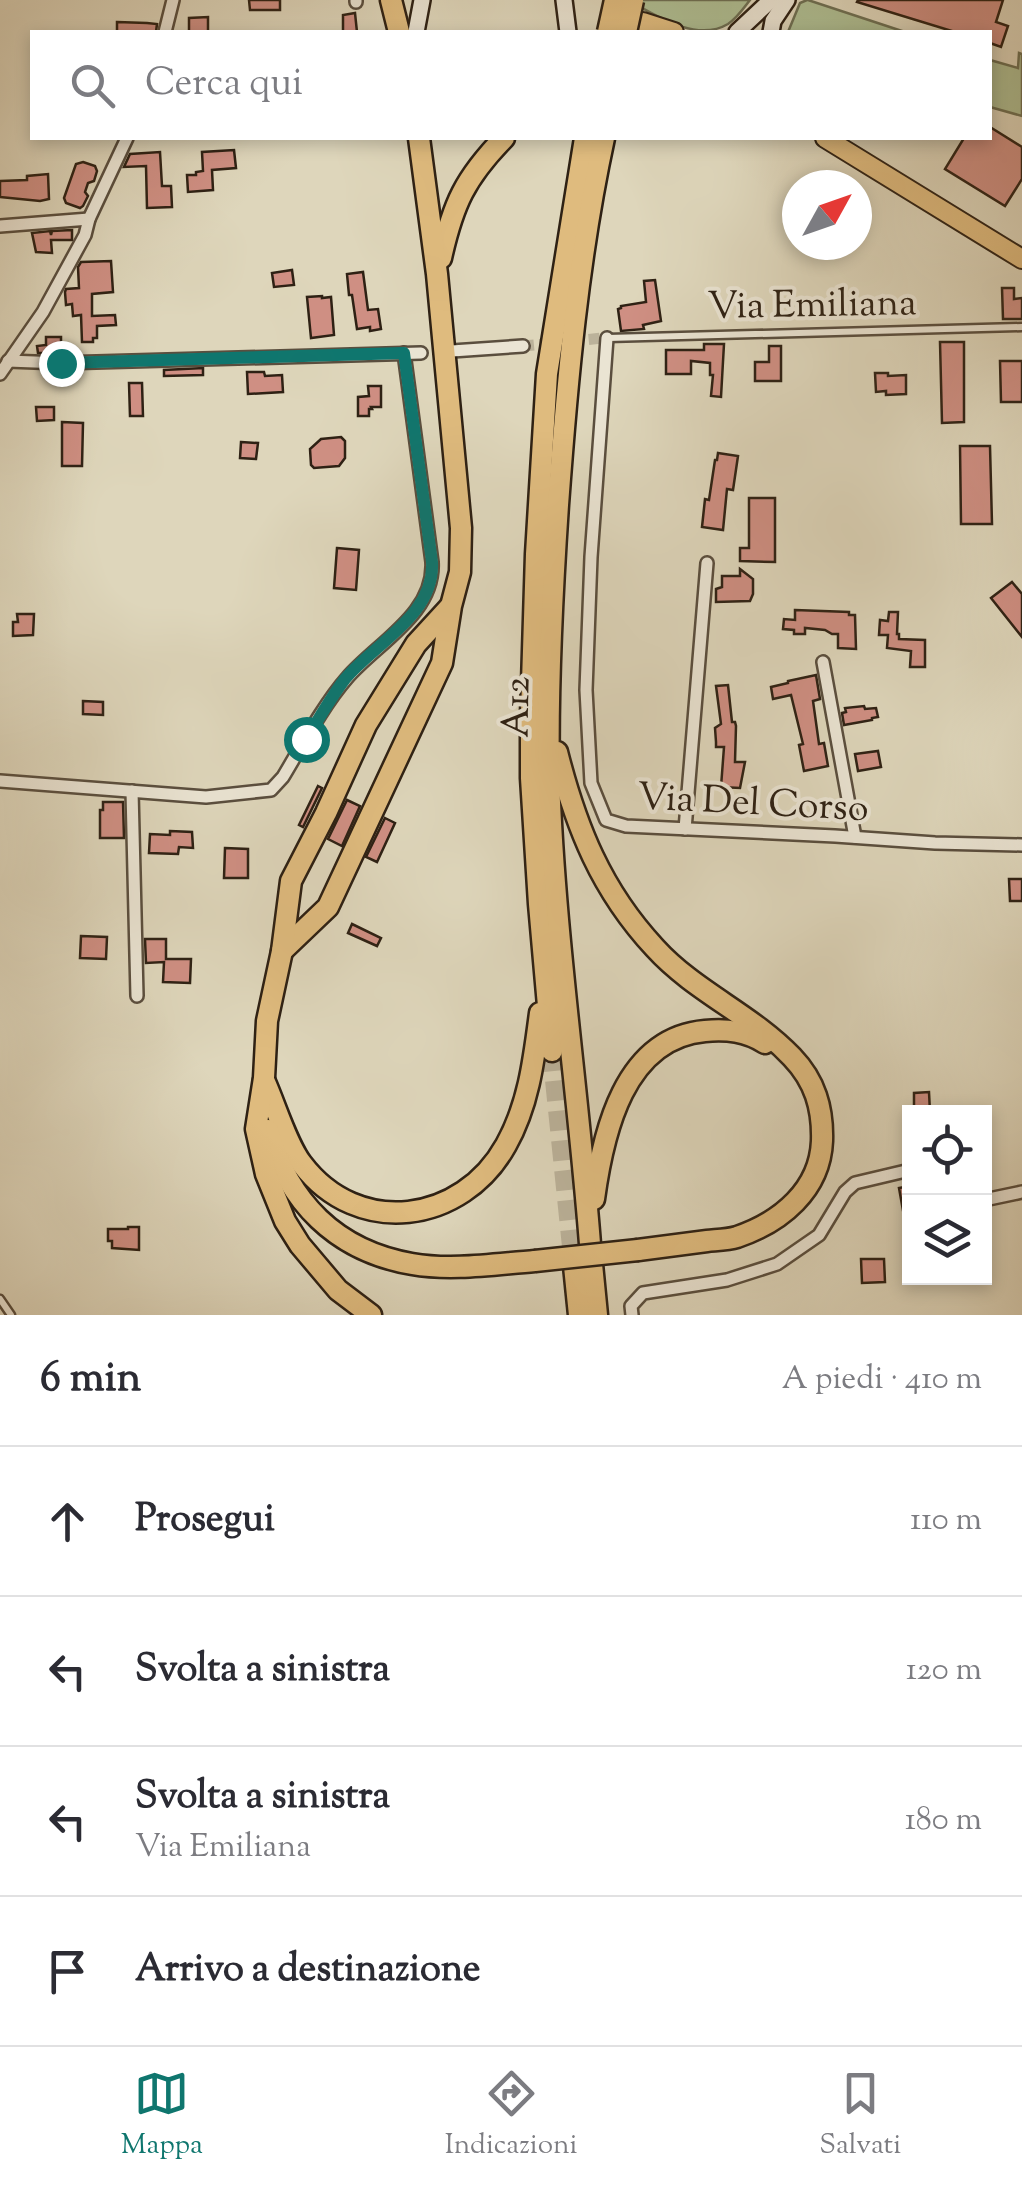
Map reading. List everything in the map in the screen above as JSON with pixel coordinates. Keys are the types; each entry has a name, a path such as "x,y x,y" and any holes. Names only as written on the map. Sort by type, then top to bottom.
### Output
{"highway":[{"path":"391,0 398,30"},
{"path":"608,30 615,0"},
{"path":"626,30 634,0"},
{"path":"282,951 328,907 442,663 460,572 461,528 420,140"},
{"path":"437,274 462,190 481,161 502,140"},
{"name":"A12","path":"585,140 588,169 567,372 548,716 556,908 587,1252 597,1315"},
{"name":"A12","path":"552,1051 531,778 536,554 548,374 588,169 603,140"},
{"path":"371,1315 319,1270 274,1198 256,1129 267,1020 282,951 291,881 366,725 416,644 451,606"},
{"path":"264,1078 267,1126 282,1172 307,1208 343,1239 364,1250 414,1264 535,1261 735,1238 782,1216 809,1186 821,1151 822,1117 810,1081 770,1035 689,980 656,949 626,912 594,861 569,796 548,716"},
{"path":"264,1078 298,1160 314,1180 332,1193 352,1204 397,1214 445,1202 486,1173 517,1124 532,1070 544,967"},
{"path":"587,1252 599,1164 610,1119 626,1085 648,1056 676,1039 726,1029 754,1036 795,1060"},
{"name":"A12","path":"579,1315 587,1252"}],"main road":[{"path":"416,30 422,0"},
{"path":"564,0 568,30"},
{"path":"740,30 781,1"},
{"path":"771,30 781,1"},
{"path":"781,1 782,30"},
{"path":"650,30 642,22 668,30"},
{"path":"812,140 833,150 839,143 1022,259"}],"street":[{"path":"165,30 172,0"},
{"path":"0,374 43,312 84,235 125,140"},
{"path":"0,226 89,218"},
{"name":"Via Del Corso","path":"605,338 590,557 586,690 592,783 606,820 626,826 1022,846"},
{"path":"452,350 524,346"},
{"path":"0,781 206,797 271,790 346,679 422,603 430,584 432,562 404,353"},
{"path":"8,362 422,353"},
{"path":"685,829 707,564"},
{"path":"823,662 855,837"},
{"path":"132,792 137,996"},
{"path":"632,1315 631,1306 643,1292 726,1280 777,1264 819,1234 845,1192 856,1183 902,1172"},
{"path":"992,1198 1022,1192"}],"lane":[{"name":"Via Emiliana","path":"605,338 1022,327"},
{"path":"0,1299 11,1315"}],"green space":[{"path":"628,0 750,0 728,24 703,30 676,25"},
{"path":"807,0 899,30 789,30 800,3"},
{"path":"1019,53 1022,116 992,108 992,61 1018,68"}],"building":[{"path":"249,0 280,0 280,10 250,10"},
{"path":"1003,0 996,22 1008,26 1001,47 992,44 992,30 948,30 857,2"},
{"path":"355,13 357,30 343,30 343,15"},
{"path":"208,17 208,30 189,30 189,18"},
{"path":"117,22 157,24 156,30 117,30"},
{"path":"992,128 1022,147 1022,179 1005,206 945,169 963,140 992,140"},
{"path":"234,150 236,168 212,170 213,190 188,192 187,175 203,171 202,152"},
{"path":"160,152 162,186 171,186 172,207 147,208 146,166 124,167 130,154"},
{"path":"76,164 95,166 97,171 94,181 88,183 88,196 80,208 66,203 64,198"},
{"path":"48,174 49,199 0,197 0,181"},
{"path":"72,230 72,240 51,240 52,253 36,252 32,233 50,231 51,235 52,231"},
{"path":"111,261 113,292 92,294 92,316 115,315 116,325 97,326 97,338 82,342 81,315 73,316 72,304 66,305 66,289 79,288 81,262"},
{"path":"292,270 294,285 274,287 272,273"},
{"path":"363,272 368,310 378,309 381,329 357,329 347,274"},
{"path":"655,280 661,321 643,325 644,329 621,331 618,309 646,302 644,281"},
{"path":"1002,288 1014,288 1014,299 1022,298 1022,319 1003,319"},
{"path":"307,297 331,297 334,335 311,338"},
{"path":"46,337 61,337 61,346 67,346 68,353 38,353 37,346 46,345"},
{"path":"940,342 964,342 964,422 942,423"},
{"path":"704,344 724,344 721,397 711,396 710,363 691,361 691,374 666,374 666,350 704,350"},
{"path":"769,346 781,346 781,381 755,381 755,362 769,362"},
{"path":"1000,361 1022,361 1022,402 1001,402"},
{"path":"203,368 203,375 164,376 164,370"},
{"path":"247,372 282,375 283,392 248,394"},
{"path":"875,373 906,375 906,394 876,392"},
{"path":"129,383 142,383 143,416 130,416"},
{"path":"368,386 381,386 381,407 371,407 369,416 358,416 358,397 369,396"},
{"path":"36,407 54,407 54,420 37,421"},
{"path":"62,422 83,423 82,466 62,466"},
{"path":"341,437 345,441 345,458 339,466 314,468 310,449 321,439"},
{"path":"241,442 258,443 256,459 240,458"},
{"path":"960,446 990,446 992,524 961,524"},
{"path":"718,453 738,456 733,490 727,489 723,530 702,527"},
{"path":"749,498 775,498 775,562 740,561 740,548 749,548"},
{"path":"337,548 359,550 356,590 334,588"},
{"path":"740,569 753,579 750,601 716,602 722,576 740,576"},
{"path":"1012,582 1022,594 1022,637 991,598"},
{"path":"795,610 855,615 856,649 838,648 838,634 825,630 805,628 805,634 794,634 794,630 783,629 784,619 795,620"},
{"path":"889,612 898,612 899,639 925,640 925,667 910,667 911,651 887,648 888,635 879,635 880,620 888,621"},
{"path":"17,614 34,614 33,635 13,636"},
{"path":"816,675 820,699 813,701 819,744 824,743 828,766 804,771 799,745 803,744 791,695 773,699 771,687"},
{"path":"728,685 732,722 736,726 735,762 745,762 740,788 721,787 724,747 716,747 715,728 721,724 716,686"},
{"path":"83,701 103,702 103,715 83,714"},
{"path":"845,708 876,708 878,717 844,725"},
{"path":"878,751 881,767 858,771 855,754"},
{"path":"318,786 322,788 303,827 299,825"},
{"path":"347,800 360,806 342,846 328,839"},
{"path":"103,802 123,802 124,838 100,838"},
{"path":"385,818 395,823 377,862 366,857"},
{"path":"170,831 192,832 193,848 179,847 178,854 149,853 150,834 170,835"},
{"path":"225,848 248,849 248,878 224,878"},
{"path":"1009,879 1022,879 1022,901 1010,901"},
{"path":"352,924 381,938 377,946 348,933"},
{"path":"81,936 107,937 106,959 80,958"},
{"path":"145,939 166,939 166,959 191,959 190,983 163,982 164,962 146,963"},
{"path":"929,1092 930,1105 914,1105 914,1093"},
{"path":"139,1227 139,1250 112,1248 108,1229"},
{"path":"861,1259 884,1259 885,1282 862,1283"}],"tunnel":[{"path":"523,346 603,338"},
{"path":"552,1051 574,1266"}],"route":[{"path":"61,363 404,353 432,562 430,584 422,603 346,679 306,739"}]}
